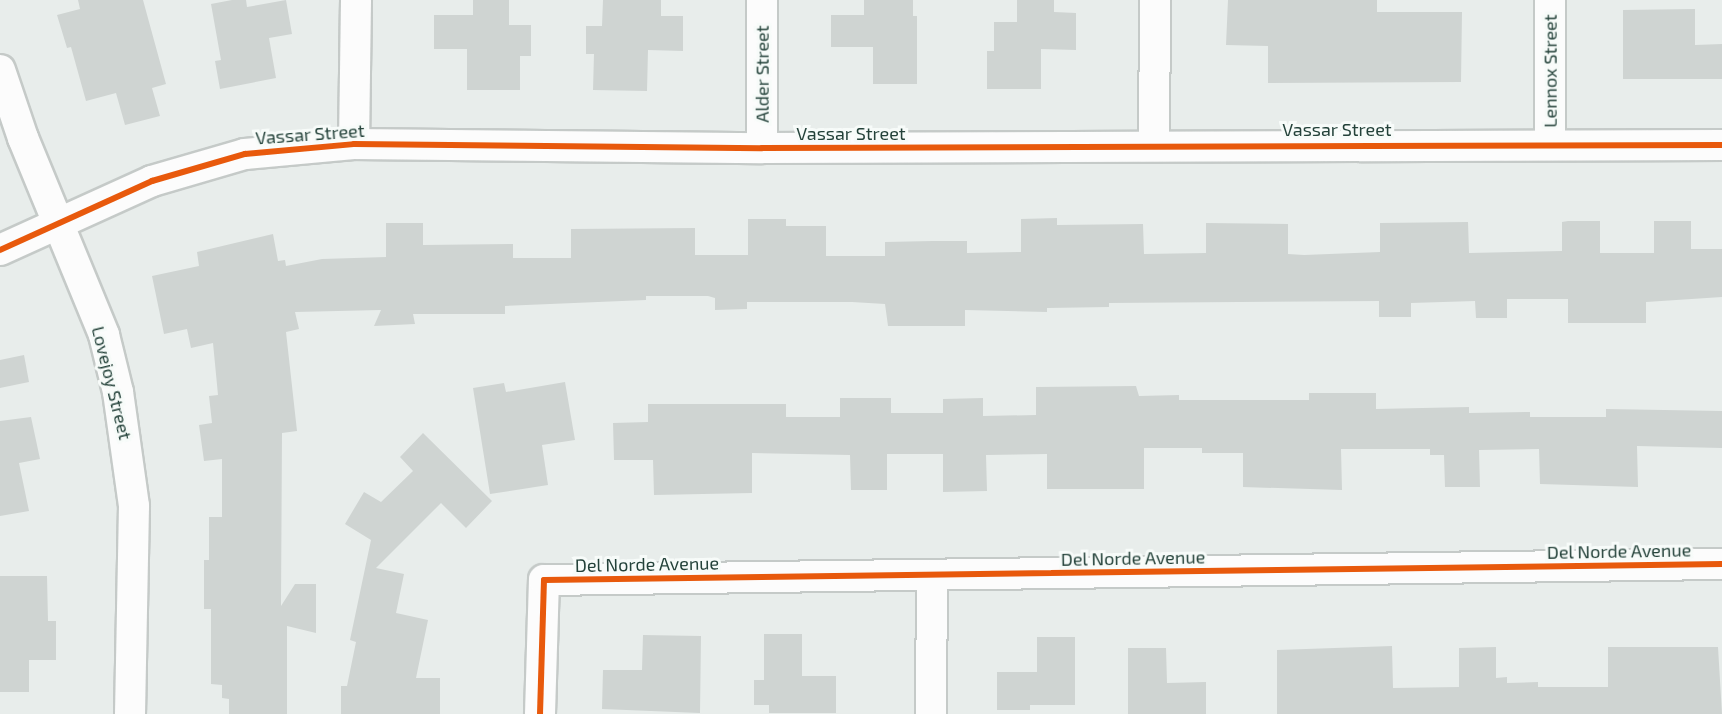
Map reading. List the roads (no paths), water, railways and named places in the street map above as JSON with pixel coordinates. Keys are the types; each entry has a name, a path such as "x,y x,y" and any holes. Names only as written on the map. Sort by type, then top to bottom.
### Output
{"street":[{"path":"354,144 356,0"},
{"name":"Alder Street","path":"762,0 762,148"},
{"path":"1154,146 1155,0"},
{"name":"Lennox Street","path":"1550,0 1550,143"},
{"name":"Lovejoy Street","path":"0,70 58,223 104,335 128,448 134,506 130,714"},
{"name":"Vassar Street","path":"0,250 152,181 245,154 354,144 762,148 1550,143 1722,145"},
{"name":"Del Norde Avenue","path":"540,714 544,580 1722,564"},
{"path":"931,714 933,576"}]}
